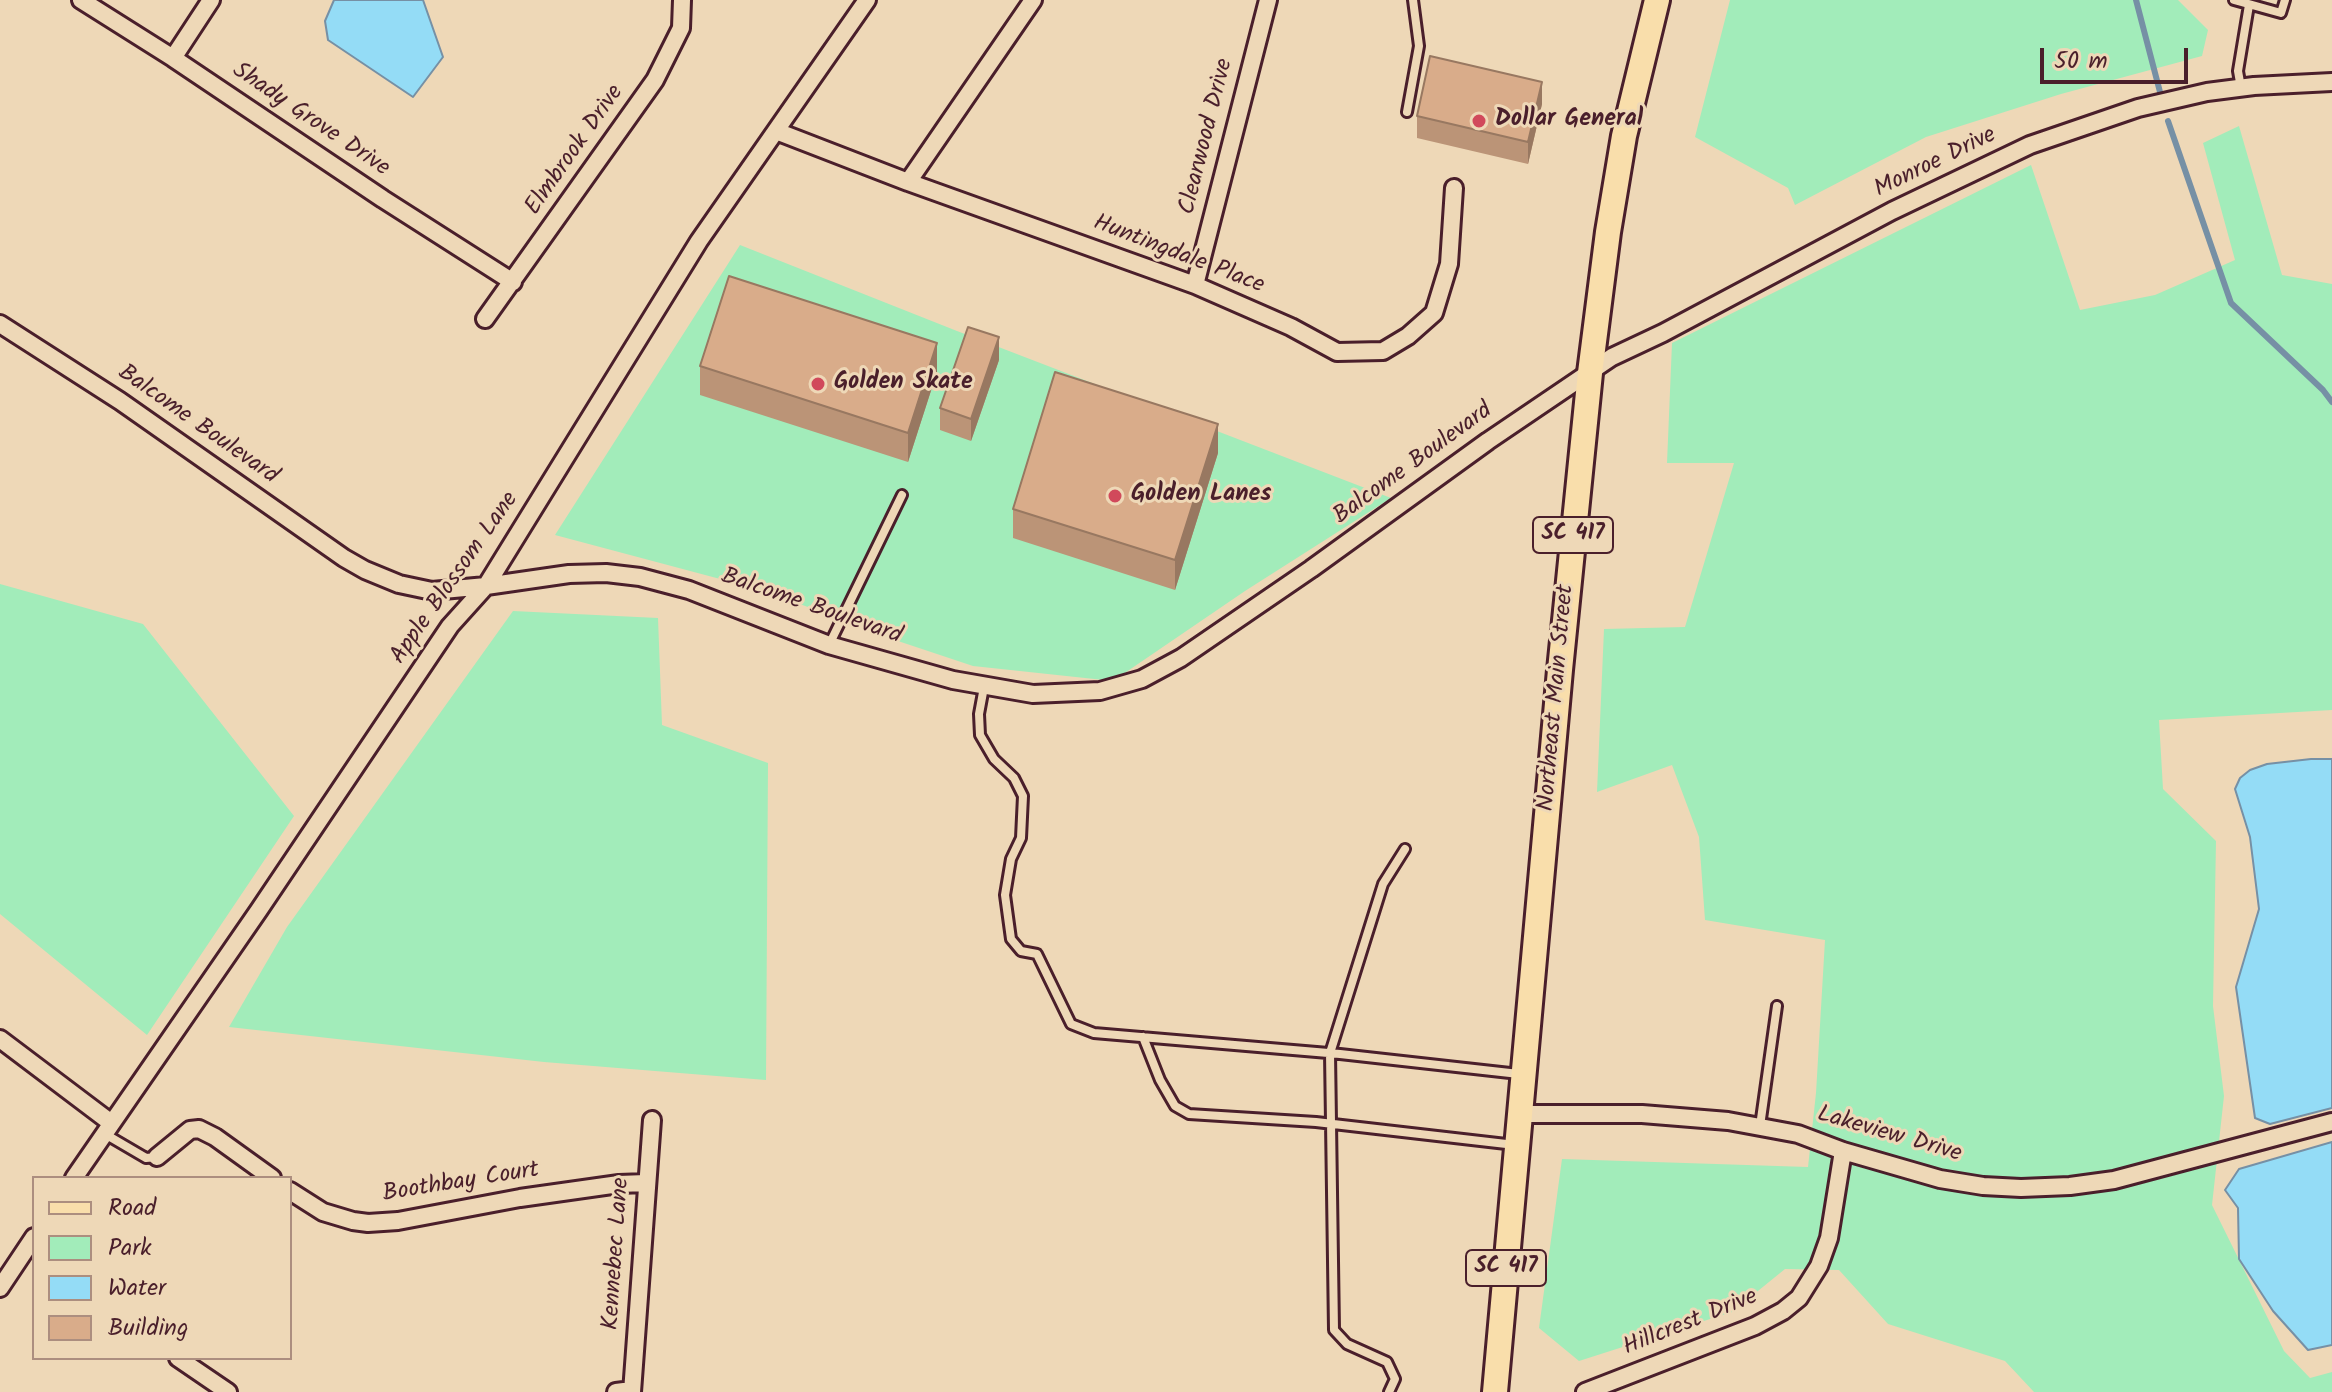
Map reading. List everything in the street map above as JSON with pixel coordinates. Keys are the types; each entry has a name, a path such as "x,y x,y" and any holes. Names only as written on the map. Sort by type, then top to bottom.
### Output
{"main road":[{"name":"Northeast Main Street","path":"1521,1114 1557,701 1590,373 1624,136 1657,0"},
{"name":"SC 417","path":"1495,1392 1521,1114"}],"street":[{"name":"Shady Grove Drive","path":"81,0 513,282"},
{"path":"173,58 211,0"},
{"name":"Elmbrook Drive","path":"485,319 655,80 681,28 682,0"},
{"name":"Apple Blossom Lane","path":"75,1176 450,626 486,586 699,241 867,0"},
{"path":"908,182 1033,0"},
{"name":"Clearwood Drive","path":"1195,285 1268,0"},
{"name":"Monroe Drive","path":"1590,373 1612,357 1879,218 2030,145 2138,108 2241,88 2332,82"},
{"name":"Huntingdale Place","path":"776,131 1195,285 1291,327 1337,352 1383,351 1408,336 1434,313 1449,264 1454,188"},
{"name":"Balcome Boulevard","path":"0,324 120,401 365,570 399,584 432,591 569,574 606,573 640,577 689,590 829,645 953,680 1033,694 1067,694 1122,686 1162,669 1311,569 1488,441 1590,373"},
{"path":"0,1039 107,1128"},
{"name":"Lakeview Drive","path":"1521,1114 1642,1114 1728,1121 1798,1134 1843,1151 1954,1182 2021,1188 2070,1186 2155,1171 2332,1122"},
{"name":"Kennebec Lane","path":"626,1391 652,1120"},
{"path":"157,1157 190,1130 199,1129 269,1176"},
{"name":"Hillcrest Drive","path":"1585,1392 1755,1326 1799,1298 1819,1266 1829,1238 1843,1151"},
{"name":"Boothbay Court","path":"292,1192 323,1212 368,1223 398,1221 591,1188 646,1183"},
{"path":"0,1288 32,1240"},
{"path":"181,1360 228,1392"}],"lane":[{"path":"1407,112 1419,46 1413,0"},
{"path":"2234,0 2281,13 2285,0"},
{"path":"2241,88 2238,71 2249,5"},
{"path":"829,645 902,495"},
{"path":"984,687 979,714 980,735 994,759 1014,778 1023,796 1021,838 1011,859 1005,895 1011,939 1021,951 1037,954 1071,1024 1094,1033 1330,1053 1525,1074"},
{"path":"1389,1392 1395,1379 1387,1362 1347,1344 1334,1330 1330,1053 1383,884 1405,849"},
{"path":"1760,1127 1777,1006"},
{"path":"1143,1037 1160,1080 1175,1106 1189,1114 1329,1124 1517,1145"},
{"path":"107,1128 146,1158 157,1157"}],"green space":[{"path":"1730,0 2178,0 2208,30 2202,56 2061,94 1926,137 1795,205 1788,188 1695,137"},
{"path":"2239,126 2282,275 2332,284 2332,710 2159,720 2163,789 2216,841 2213,1006 2224,1096 2212,1205 2284,1351 2310,1378 2332,1372 2332,1392 2034,1392 2005,1361 1888,1324 1839,1270 1785,1269 1732,1312 1579,1361 1539,1328 1562,1159 1808,1167 1816,1093 1825,940 1705,920 1699,837 1672,765 1597,792 1604,629 1685,627 1734,463 1667,463 1672,343 2031,165 2080,310 2155,295 2235,260 2203,143"},
{"path":"740,245 1391,498 1245,591 1113,681 973,666 880,635 769,592 555,535"},
{"path":"0,584 143,624 294,816 147,1035 0,914"},
{"path":"513,611 658,618 662,725 768,763 766,1080 544,1062 229,1027 287,927"}],"water":[{"path":"334,0 423,0 443,57 413,97 328,40 325,21"},
{"path":"2332,759 2332,1108 2270,1124 2255,1118 2236,987 2259,909 2250,837 2235,789 2240,778 2250,770 2267,764"},
{"path":"2332,1142 2332,1345 2308,1350 2273,1311 2239,1259 2238,1208 2225,1190 2239,1169"}],"building":[{"name":"Dollar General","path":"1430,56 1542,82 1528,142 1417,116"},
{"name":"Golden Skate","path":"729,276 937,343 908,433 700,366"},
{"path":"968,327 999,337 971,419 940,408"},
{"name":"Golden Lanes","path":"1055,372 1218,424 1175,560 1013,509"}],"waterway":[{"path":"2136,0 2160,92"},
{"path":"2168,121 2231,303 2332,402"}],"place":[{"name":"Dollar General","path":"1479,121"},
{"name":"Golden Skate","path":"818,384"},
{"name":"Golden Lanes","path":"1115,496"}]}
